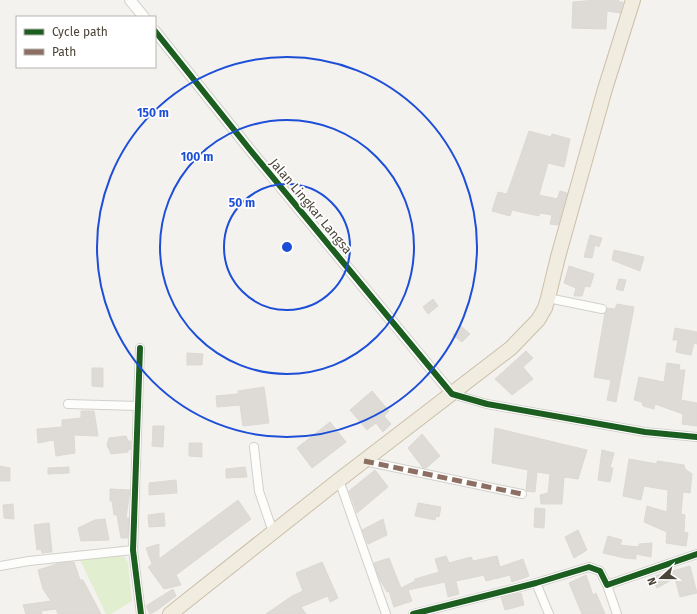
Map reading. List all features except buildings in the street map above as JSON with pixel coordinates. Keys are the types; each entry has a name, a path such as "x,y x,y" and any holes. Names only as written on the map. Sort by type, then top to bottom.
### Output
{"highway":[{"path":"170,614 339,480 522,339 545,308 603,96 633,0"}],"street":[{"path":"130,0 143,16"},
{"name":"Jalan Lingkar Langsa","path":"156,32 251,151 452,394"},
{"path":"548,298 602,309"},
{"path":"140,348 133,550 141,614"},
{"path":"452,394 487,404 645,432 697,437"},
{"path":"68,404 138,406"},
{"path":"254,447 260,491 273,532"},
{"path":"364,461 522,494"},
{"path":"339,480 386,614"},
{"path":"0,566 29,561 133,550"},
{"path":"607,585 697,554"},
{"path":"413,614 536,584 592,567 600,571 607,585 617,614"},
{"path":"536,584 549,614"}],"green space":[{"path":"119,556 125,557 128,563 132,601 111,614 106,614 80,560"}],"marked path":[{"path":"364,461 522,494"}],"cycle path":[{"path":"156,32 251,151 452,394 487,404 645,432 697,437"},
{"path":"140,348 133,550 141,614"},
{"path":"413,614 536,583 589,567 600,571 607,585 697,554"}]}
